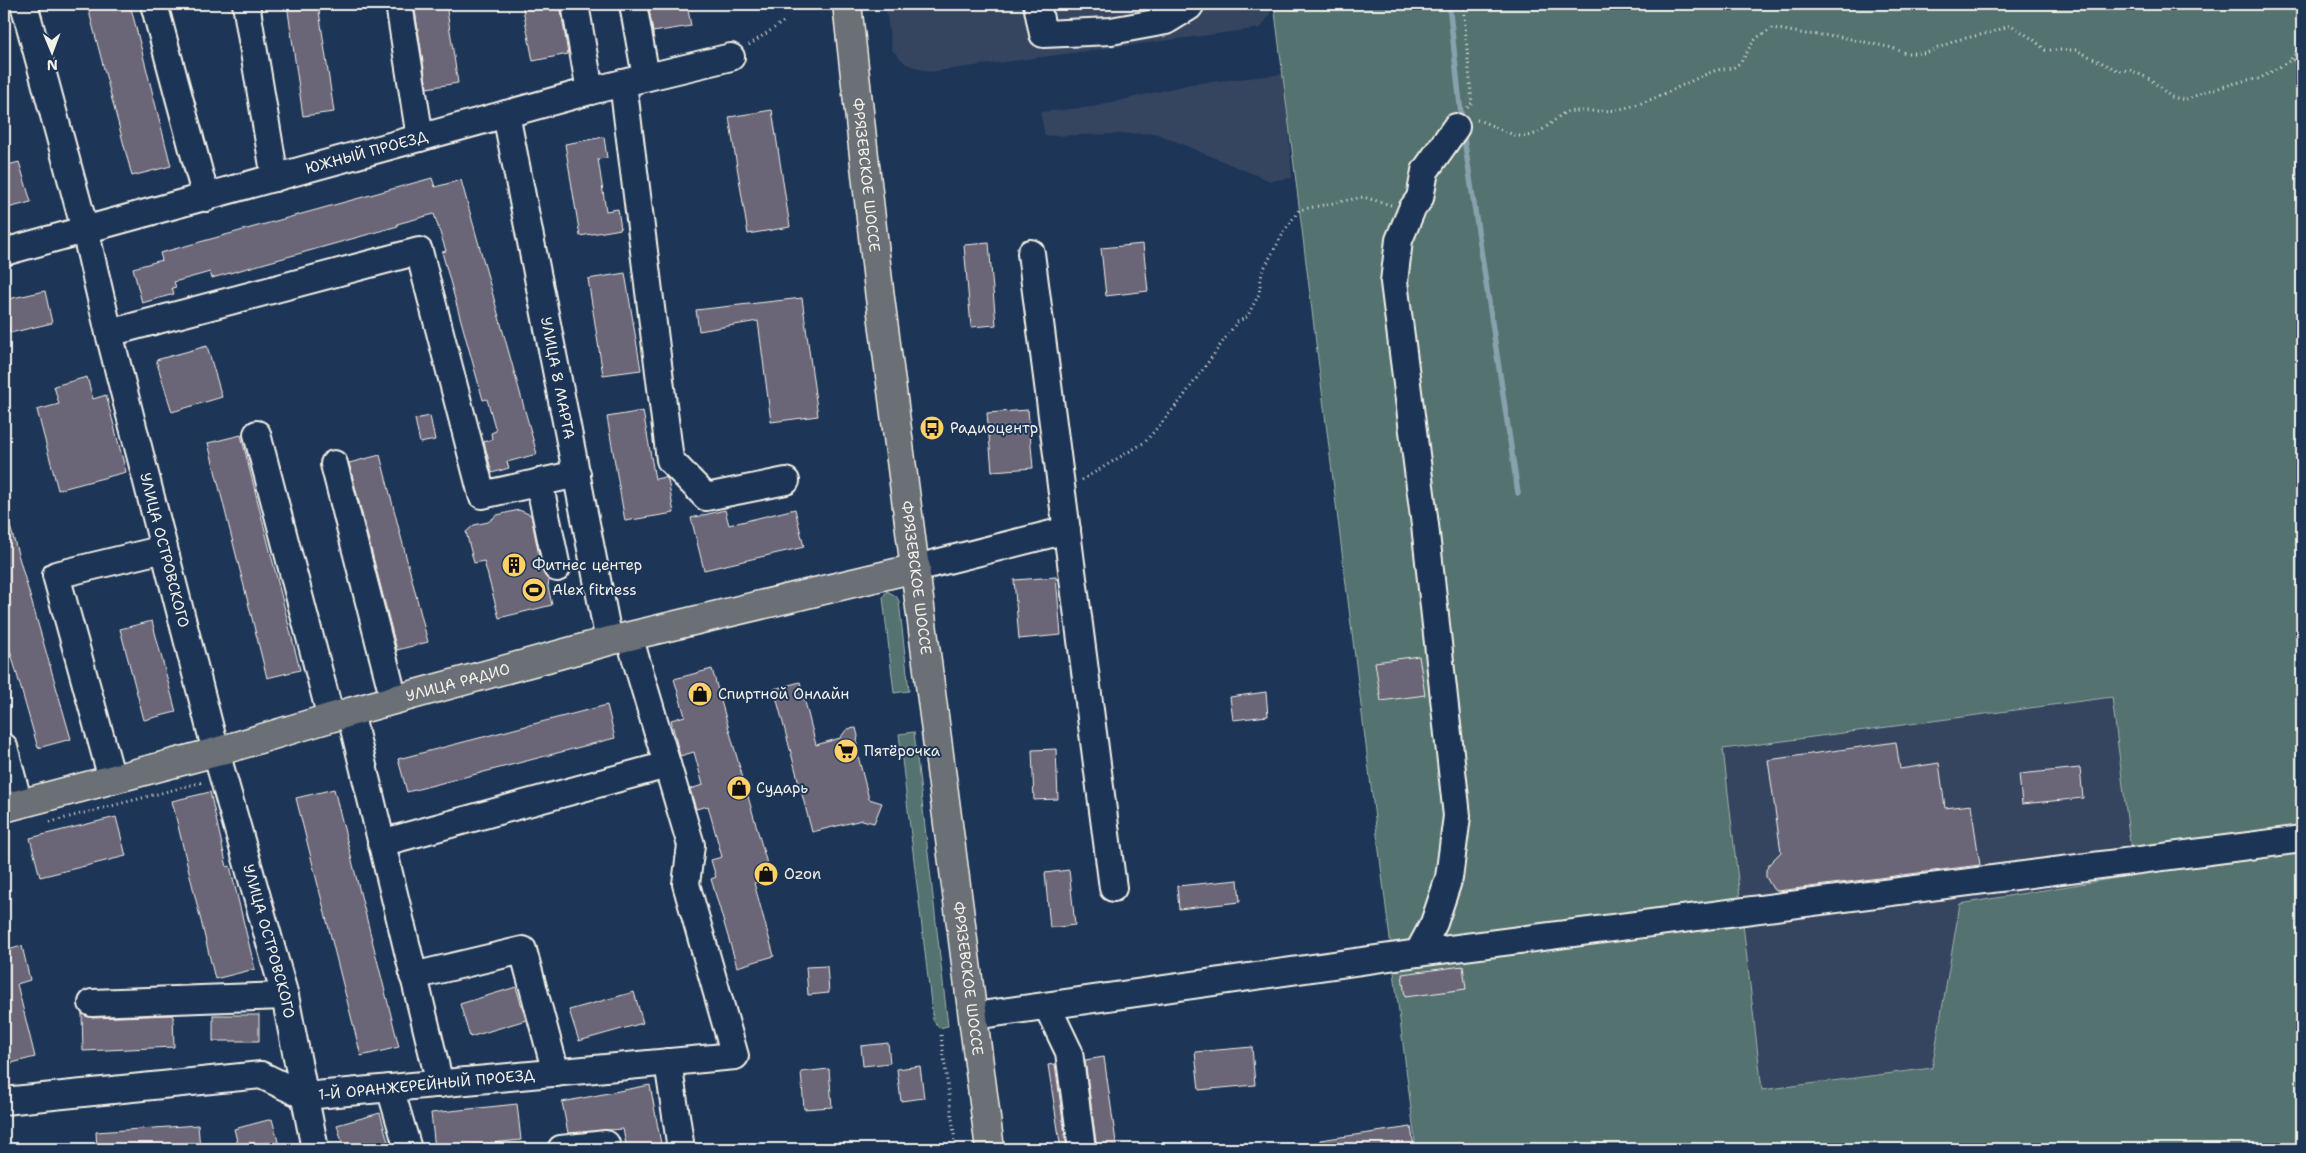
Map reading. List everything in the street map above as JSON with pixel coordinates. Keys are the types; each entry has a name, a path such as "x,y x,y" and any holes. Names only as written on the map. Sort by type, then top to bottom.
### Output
{"main road":[{"name":"ФРЯЗЕВСКОЕ ШОССЕ","path":"847,4 879,290 990,1149"},
{"name":"УЛИЦА РАДИО","path":"12,814 112,779 220,764 340,715 619,638 916,568"}],"street":[{"name":"УЛИЦА ОСТРОВСКОГО","path":"24,4 84,230 220,764 285,996 315,1149"},
{"path":"154,4 206,198"},
{"path":"246,4 275,178"},
{"path":"399,4 420,138"},
{"path":"575,4 590,91"},
{"path":"633,4 635,80 670,460 706,497 786,481"},
{"path":"1037,4 1044,34 1111,30 1166,21 1189,8 1191,4"},
{"name":"ЮЖНЫЙ ПРОЕЗД","path":"4,252 590,91 731,57"},
{"name":"УЛИЦА 8 МАРТА","path":"506,114 577,474 619,638 667,765 691,845 686,884 735,1056"},
{"path":"1418,953 1434,923 1449,878 1456,816 1424,516 1394,282 1399,240 1412,209 1420,198 1425,171 1456,127"},
{"path":"109,333 419,252 482,495 577,474"},
{"path":"1031,253 1113,888"},
{"path":"257,434 340,715 381,843 440,1084"},
{"path":"334,464 394,700"},
{"path":"539,482 557,568"},
{"path":"916,568 1067,530"},
{"path":"112,779 56,575 164,549"},
{"path":"4,747 12,814"},
{"path":"381,843 667,765"},
{"path":"974,1016 1418,953 2302,840"},
{"path":"413,976 523,950 556,1073"},
{"path":"92,1003 285,996"},
{"path":"1047,1006 1069,1052 1082,1149"},
{"name":"1-Й ОРАНЖЕРЕЙНЫЙ ПРОЕЗД","path":"4,1102 261,1075 305,1096 735,1056"},
{"path":"668,1062 681,1149"},
{"path":"390,1088 408,1149"},
{"path":"561,1149 606,1144 607,1149"}],"path":[{"path":"1462,4 1472,103 1453,125 1456,127 1468,118 1491,124 1510,134 1526,136 1538,133 1567,112 1594,113 1616,110 1655,99 1682,84 1718,70 1735,67 1748,55 1754,41 1772,28 1806,34 1836,36 1905,52 1926,54 1957,40 1993,32 2011,25 2034,40 2045,50 2076,50 2119,71 2130,70 2150,79 2171,97 2186,100 2204,92 2247,80 2260,79 2291,60 2302,36"},
{"path":"731,57 786,20"},
{"path":"2291,60 2302,60"},
{"path":"1063,493 1146,442 1181,400 1238,322 1248,317 1259,294 1262,272 1299,210 1363,197 1390,206 1396,203"},
{"path":"42,824 220,764"},
{"path":"4,834 12,814"},
{"path":"941,1035 956,1149"}],"shaded area":[{"path":"885,4 1272,4 1270,14 1261,28 929,72 906,64 892,50"},
{"path":"1284,74 1292,178 1270,181 1155,133 1045,136 1040,112 1092,107 1191,84"},
{"path":"2112,697 2135,875 1960,904 1933,1068 1762,1090 1722,749"},
{"path":"1411,1127 1414,1149 1258,1149"}],"green space":[{"path":"1274,4 2302,4 2302,1149 1416,1149","holes":["2112,697 2134,875 1960,904 1932,1068 1762,1090 1723,749"]},
{"path":"887,591 896,596 899,601 909,691 894,693 883,597"},
{"path":"914,732 948,1026 939,1028 933,1020 899,734"}],"building":[{"path":"87,4 130,4 171,166 132,176"},
{"path":"287,4 318,4 334,112 303,116"},
{"path":"414,4 446,4 458,83 427,88"},
{"path":"522,4 560,4 568,54 533,61"},
{"path":"648,4 687,4 691,26 653,32"},
{"path":"772,110 790,227 748,234 729,117"},
{"path":"604,137 607,158 598,159 606,211 618,209 621,229 580,236 565,144"},
{"path":"19,162 31,202 4,209 4,166"},
{"path":"432,178 435,187 461,180 537,454 507,462 509,468 492,473 484,442 492,439 491,433 496,431 487,399 483,400 442,252 446,251 434,214 397,224 398,226 212,278 210,272 174,282 176,287 172,288 174,294 142,303 133,268 162,260 160,253"},
{"path":"989,243 996,325 971,327 964,245"},
{"path":"1143,244 1148,291 1106,296 1101,248"},
{"path":"625,273 641,370 603,375 588,279"},
{"path":"45,291 52,323 10,333 4,300"},
{"path":"802,298 818,416 771,422 758,321 699,331 696,310"},
{"path":"207,346 222,397 172,412 156,360"},
{"path":"87,377 93,399 106,395 126,472 58,490 37,410 59,404 54,386"},
{"path":"1028,410 1033,468 992,471 987,413"},
{"path":"643,411 655,479 665,477 668,480 674,513 625,521 607,417"},
{"path":"430,416 435,440 420,443 415,419"},
{"path":"241,435 300,670 267,678 208,443"},
{"path":"380,455 428,642 397,650 349,463"},
{"path":"795,509 804,547 704,570 691,518 725,510 729,525"},
{"name":"Фитнес центер","path":"519,510 531,515 542,571 549,580 548,587 552,605 499,618 484,561 474,563 466,532 474,525 488,522 497,515"},
{"path":"8,519 71,739 38,748 4,629 4,520"},
{"path":"1056,577 1061,635 1019,639 1014,580"},
{"path":"152,621 176,712 144,720 120,629"},
{"path":"1419,656 1425,695 1381,701 1375,662"},
{"path":"712,669 771,878 754,883 774,956 737,967 711,879 716,877 711,860 722,857 708,806 696,809 690,789 703,785 694,752 680,756 671,720 685,716 674,679"},
{"path":"800,682 816,745 840,738 847,729 856,728 858,736 856,748 869,799 882,803 874,823 862,820 812,832 774,689"},
{"path":"1266,692 1268,716 1233,720 1230,697"},
{"path":"607,705 615,738 407,792 398,759"},
{"path":"1896,742 1900,769 1939,763 1945,808 1971,805 1980,865 1778,891 1773,889 1766,877 1766,870 1781,852 1768,760"},
{"path":"1056,749 1058,799 1034,800 1032,750"},
{"path":"2080,768 2083,798 2022,804 2019,774"},
{"path":"334,789 399,1047 361,1056 296,798"},
{"path":"210,792 227,867 230,866 255,969 215,979 172,801"},
{"path":"116,817 126,856 40,877 30,838"},
{"path":"1069,870 1075,925 1050,928 1045,873"},
{"path":"1238,880 1240,902 1179,909 1177,886"},
{"path":"22,946 30,980 17,984 35,1057 4,1065 4,951"},
{"path":"827,966 829,993 808,995 806,967"},
{"path":"1463,966 1466,989 1405,997 1402,974"},
{"path":"516,987 526,1020 470,1037 460,1004"},
{"path":"634,992 643,1023 579,1041 569,1010"},
{"path":"82,1013 93,1018 173,1015 174,1047 83,1051"},
{"path":"213,1015 259,1015 259,1041 213,1041"},
{"path":"888,1043 890,1063 863,1066 861,1046"},
{"path":"1252,1047 1255,1085 1199,1090 1195,1052"},
{"path":"1104,1057 1117,1149 1097,1149 1085,1060"},
{"path":"1055,1064 1067,1149 1061,1149 1048,1065"},
{"path":"920,1066 924,1098 901,1101 897,1069"},
{"path":"829,1069 832,1107 804,1109 801,1072"},
{"path":"650,1085 662,1149 627,1149 623,1129 568,1133 562,1102"},
{"path":"517,1104 521,1140 435,1149 431,1113"},
{"path":"380,1113 390,1149 344,1149 337,1125"},
{"path":"272,1119 280,1149 239,1149 234,1129"},
{"path":"198,1125 200,1149 97,1149 96,1132"},
{"path":"1411,1127 1414,1147 1396,1149 1320,1149 1320,1140"}],"waterway":[{"path":"1449,4 1462,123"},
{"path":"1463,132 1518,493"}],"place":[{"name":"Радиоцентр","path":"932,428"},
{"name":"Фитнес центер","path":"514,565"},
{"name":"Alex fitness","path":"534,590"},
{"name":"Спиртной Онлайн","path":"700,694"},
{"name":"Пятёрочка","path":"846,751"},
{"name":"Сударь","path":"739,788"},
{"name":"Ozon","path":"766,874"}]}
